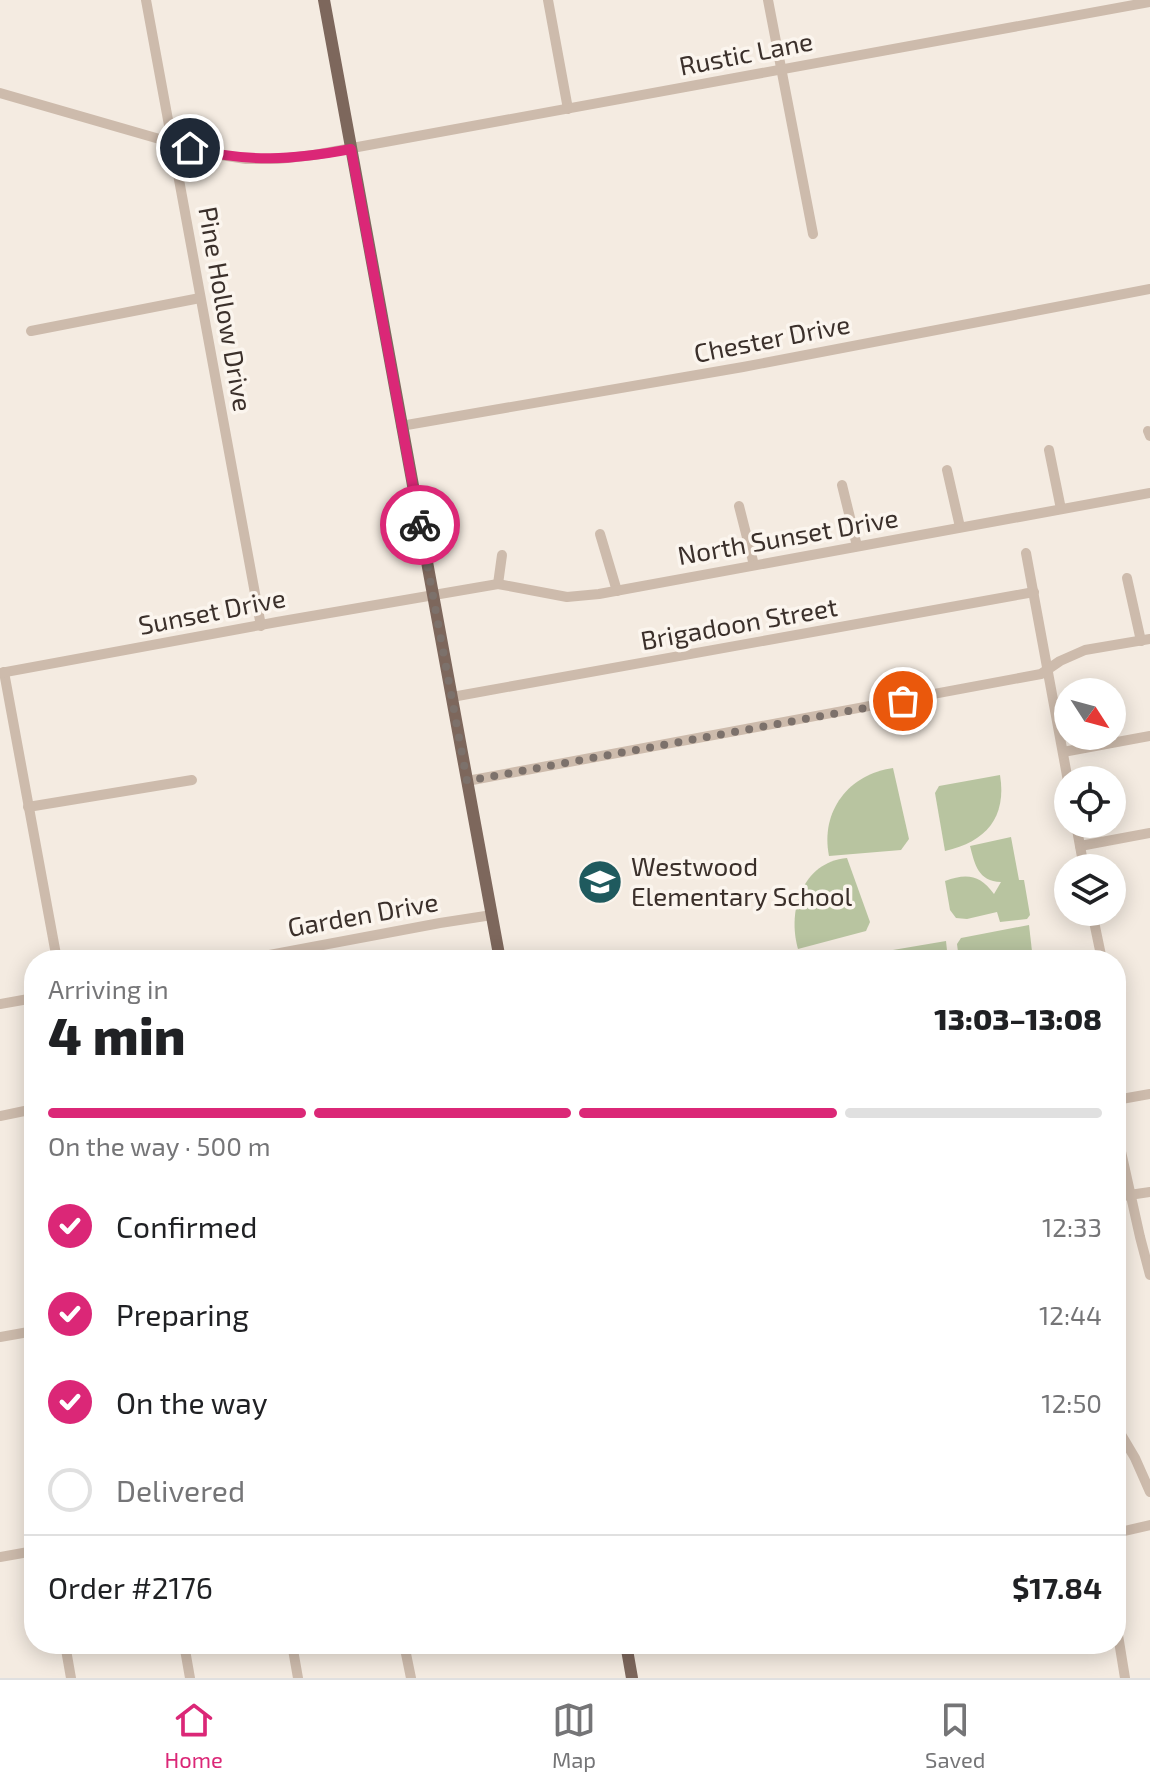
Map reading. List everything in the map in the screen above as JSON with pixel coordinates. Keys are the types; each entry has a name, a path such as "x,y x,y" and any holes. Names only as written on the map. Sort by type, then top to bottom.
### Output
{"main road":[{"path":"324,0 498,950"},
{"path":"628,1654 632,1678"}],"street":[{"name":"Pine Hollow Drive","path":"146,0 261,626"},
{"path":"548,0 568,109"},
{"path":"768,0 813,234"},
{"name":"Rustic Lane","path":"0,93 208,153 246,159 302,156 1150,2"},
{"name":"Chester Drive","path":"401,426 743,367 1150,289"},
{"path":"31,331 200,298"},
{"path":"1049,450 1061,509"},
{"path":"947,470 960,527"},
{"path":"842,485 857,546"},
{"name":"North Sunset Drive","path":"433,595 498,584 567,597 617,591 1150,493"},
{"path":"739,506 754,565"},
{"path":"600,534 617,591"},
{"path":"1026,553 1065,766"},
{"path":"498,584 502,555"},
{"path":"467,781 1041,674 1085,650 1145,640 1127,578"},
{"name":"Brigadoon Street","path":"452,697 1034,592"},
{"name":"Sunset Drive","path":"2,673 433,595"},
{"path":"2,673 55,950"},
{"path":"1063,752 1150,736"},
{"path":"28,807 192,780"},
{"path":"1080,846 1150,833"},
{"path":"1079,838 1081,854"},
{"name":"Garden Drive","path":"296,950 492,915"},
{"path":"1095,926 1100,950"},
{"path":"0,1004 24,1000"},
{"path":"1126,1098 1150,1094"},
{"path":"0,1116 24,1111"},
{"path":"1126,1173 1150,1275"},
{"path":"1126,1196 1150,1192"},
{"path":"0,1337 24,1333"},
{"path":"1126,1443 1150,1492"},
{"path":"1126,1531 1150,1525"},
{"path":"0,1557 24,1553"},
{"path":"67,1654 71,1678"},
{"path":"186,1654 190,1678"},
{"path":"294,1654 298,1678"},
{"path":"406,1654 411,1678"},
{"path":"1121,1654 1125,1678"}],"green space":[{"path":"893,768 909,839 901,850 829,856 829,824 841,797 863,778"},
{"path":"1000,775 1000,803 990,825 972,841 945,851 935,793 939,786"},
{"path":"1011,837 1019,880 1024,880 1030,915 1027,919 1000,922 997,912 967,919 956,918 950,910 945,881 972,877 984,883 994,894 1001,882 982,875 970,846"},
{"path":"847,858 870,922 866,931 798,949 795,919 802,891 819,869"},
{"path":"1029,925 1032,950 958,950 961,938"},
{"path":"946,941 947,950 893,950"}],"way so far":[{"path":"420,525 467,781 903,701"}],"place":[{"name":"Westwood Elementary School","path":"600,882"}],"route":[{"path":"190,148 246,159 278,159 351,149 420,525"}]}
